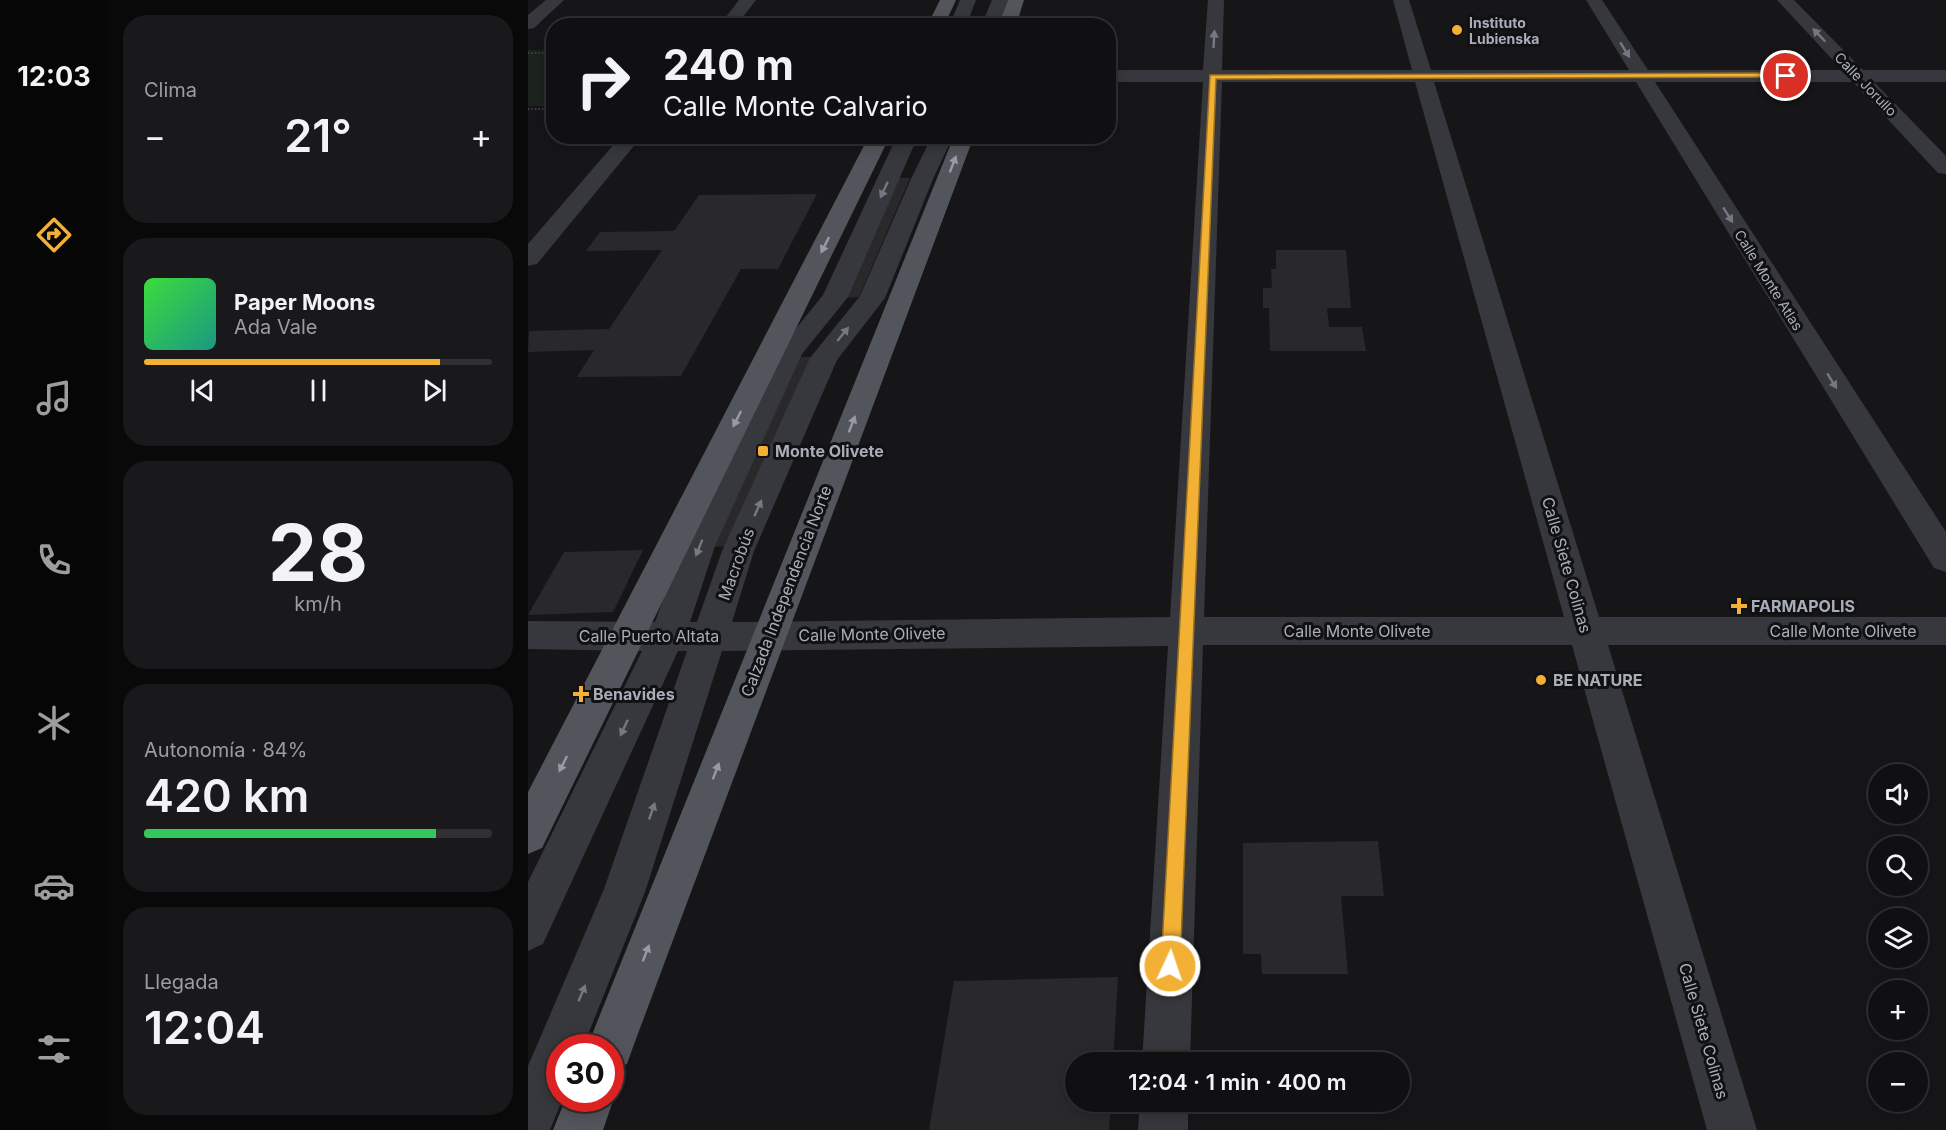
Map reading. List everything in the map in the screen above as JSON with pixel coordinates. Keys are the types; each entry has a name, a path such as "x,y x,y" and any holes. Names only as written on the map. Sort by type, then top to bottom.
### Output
{"main road":[{"path":"939,18 948,0"},
{"path":"1010,18 1016,0"},
{"path":"528,834 876,144"},
{"name":"Calzada Independencia Norte","path":"615,1034 961,144"},
{"path":"578,1130 585,1112"}],"street":[{"path":"528,24 556,0"},
{"path":"733,18 748,0"},
{"path":"960,18 968,0"},
{"path":"992,18 1000,0"},
{"path":"1166,1052 1216,0"},
{"name":"Calle Siete Colinas","path":"1401,0 1732,1130"},
{"name":"Calle Monte Atlas","path":"1594,0 1946,559"},
{"name":"Calle Jorullo","path":"1785,0 1946,168"},
{"path":"1116,76 1946,76"},
{"path":"528,259 625,144"},
{"path":"528,929 667,637 699,546 790,352 835,297 904,144"},
{"name":"Macrobús","path":"565,1034 624,892 712,636 738,551 824,358 872,298 922,178 940,144"},
{"name":"Calle Monte Olivete","path":"769,635 1186,631 1946,631"},
{"name":"Calle Puerto Altata","path":"528,635 667,637 769,635"},
{"name":"Macrobús","path":"528,1123 546,1080"},
{"path":"1163,1130 1164,1112"}],"path":[{"path":"528,53 546,53"},
{"path":"528,109 546,109"}],"shaded area":[{"path":"528,50 546,50 546,106 528,106"}],"building":[{"path":"894,178 910,178 859,297 839,298"},
{"path":"817,194 778,269 741,269 681,376 577,377 594,350 528,352 529,331 609,329 662,250 586,251 600,232 674,231 699,195"},
{"path":"1276,250 1346,250 1351,308 1327,308 1329,327 1362,327 1366,351 1270,351 1269,308 1263,308 1263,288 1272,288 1271,269 1276,269"},
{"name":"Monte Olivete","path":"795,357 816,357 731,546 707,547"},
{"path":"643,550 613,612 528,615 564,552"},
{"path":"1378,841 1384,896 1341,896 1348,974 1262,974 1261,954 1243,954 1243,843"},
{"path":"1118,977 1114,1052 1065,1052 1065,1112 1110,1112 1109,1130 929,1130 954,981"}],"place":[{"name":"Instituto Lubienska","path":"1457,30"},
{"name":"Monte Olivete","path":"763,451"},
{"name":"FARMAPOLIS","path":"1739,606"},
{"name":"BE NATURE","path":"1541,680"},
{"name":"Benavides","path":"581,694"}],"route":[{"path":"1170,966 1212,76 1786,76"}]}
